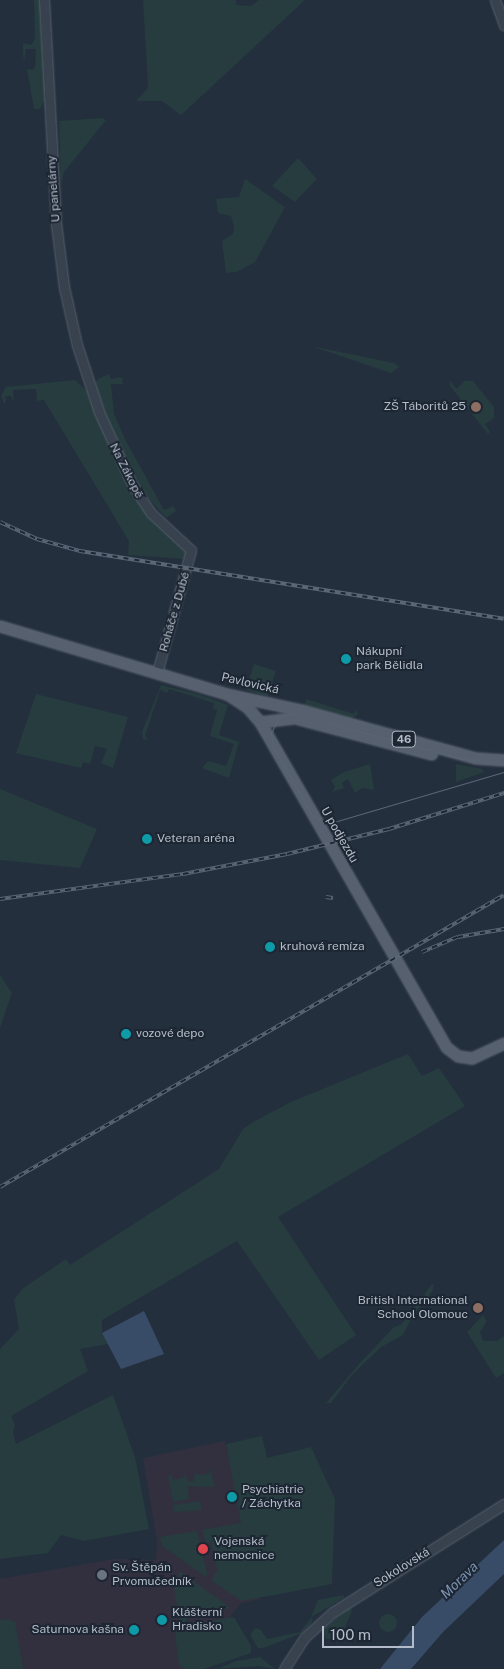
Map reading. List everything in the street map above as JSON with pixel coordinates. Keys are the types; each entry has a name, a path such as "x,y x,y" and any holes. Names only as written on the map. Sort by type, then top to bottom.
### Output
{"main road":[{"name":"Pavlovická","path":"0,626 297,714 500,763"},
{"name":"U podjezdu","path":"226,694 247,707 258,720 441,1040 458,1056 479,1056 504,1043"},
{"path":"258,720 268,708 297,714"},
{"name":"Pavlovická","path":"297,714 322,726 473,765 500,763"}],"street":[{"name":"U panelárny","path":"44,0 59,251 72,323 87,374"},
{"path":"495,0 504,25"},
{"name":"Na Zákopě","path":"87,374 108,434 141,500 191,550"},
{"name":"Roháče z Dubé","path":"157,673 191,550"},
{"name":"Sokolovská","path":"284,1669 306,1638 333,1612 504,1504"}],"shaded area":[{"name":"Vojenská nemocnice","path":"225,1441 259,1599 240,1604 190,1669 0,1669 0,1579 114,1559 156,1560 157,1541 143,1458"}],"green space":[{"path":"34,0 40,0 45,100 40,109 34,109 27,69 33,70 35,66 36,49 26,49 24,63 23,52 23,43 31,45 35,39"},
{"path":"143,0 236,0 236,5 251,6 259,0 305,0 181,115 162,101 136,101 148,88"},
{"path":"102,118 106,120 64,172 61,186 59,121"},
{"path":"298,158 317,179 295,202 272,186"},
{"path":"245,179 285,207 255,262 236,272 226,273 222,241 233,234 234,226 231,216 218,213 216,199 239,197"},
{"path":"311,346 394,363 399,367 391,373"},
{"path":"109,374 111,379 122,377 123,384 111,384 114,414 125,439 164,510 173,506 176,511 166,518 139,487 108,421 95,384 98,379"},
{"path":"75,380 88,392 133,494 146,512 187,551 184,559 128,555 129,541 44,400 37,401 36,389 13,390 14,403 11,396 6,396 5,405 1,396 6,387"},
{"path":"449,380 457,389 464,381 473,381 494,407 494,418 485,424 490,432 488,434 450,386"},
{"path":"254,664 276,671 268,697 246,690"},
{"path":"161,685 198,694 228,705 219,735 239,742 229,778 202,768 208,761 226,766 234,744 210,736 217,710 213,709 214,703 169,689 167,693 160,690 145,736 148,740 143,739 142,732"},
{"path":"36,694 128,717 113,768 101,763 107,749 95,746 90,764 83,762 81,768 16,753"},
{"path":"306,699 354,714 356,710 358,714 351,719 304,707"},
{"path":"370,764 374,790 362,788 355,793 348,779 342,783 344,788 332,792 335,787 331,780 344,772"},
{"path":"456,764 482,769 484,772 456,782"},
{"path":"0,789 97,829 80,868 0,860"},
{"path":"0,975 12,993 0,1028"},
{"path":"408,1054 422,1076 439,1068 465,1106 278,1217 356,1335 319,1360 237,1241 102,1320 102,1333 108,1344 80,1349 88,1371 11,1416 15,1425 13,1433 16,1444 113,1395 135,1457 149,1529 84,1541 61,1535 48,1553 0,1559 0,1349 19,1329 14,1300 22,1289 66,1259 70,1265 219,1169 243,1129 253,1122 291,1102"},
{"path":"432,1284 434,1285 432,1292 412,1317 403,1335 381,1347 352,1375 331,1403 326,1403 394,1327 401,1325"},
{"path":"483,1315 487,1321 480,1332 483,1341 497,1341 504,1336 504,1373 496,1378 467,1332"},
{"path":"262,1436 267,1458 311,1447 335,1499 332,1584 242,1601 212,1581 214,1574 218,1572 211,1542 206,1543 202,1530 241,1523 226,1444"},
{"path":"210,1468 215,1487 187,1486 189,1499 173,1502 168,1476 172,1475 173,1480 183,1478 184,1473 189,1482 194,1481 195,1471 198,1475 210,1473"},
{"path":"200,1501 202,1510 174,1512 173,1505"},
{"path":"197,1531 207,1574 206,1577 162,1546 160,1537"},
{"path":"179,1571 231,1608 187,1616 188,1625 234,1617 251,1646 251,1653 204,1669 185,1669 179,1665 175,1635 180,1627 179,1618 174,1615 185,1614 177,1605 174,1587 178,1585"},
{"path":"344,1595 344,1598 311,1617 318,1600"},
{"path":"350,1607 352,1611 340,1639 326,1639 322,1630"},
{"path":"388,1614 394,1617 397,1623 394,1629 388,1632 382,1629 379,1623 382,1617"},
{"path":"311,1618 313,1619 311,1624 302,1633 263,1648 258,1648 250,1635 255,1628 261,1630 267,1639 300,1632"},
{"path":"8,1619 15,1622 23,1669 0,1669 0,1620"},
{"path":"260,1657 275,1669 259,1666 217,1669 236,1661"}],"water":[{"path":"144,1311 164,1354 121,1369 102,1333"},
{"path":"504,1540 504,1574 443,1632 411,1669 380,1669 422,1617"}],"tram line":[{"path":"504,763 463,759 292,713 278,718 271,734 273,747 312,815 327,824 504,772"}],"railway":[{"path":"0,522 37,539 80,551 504,619"},
{"path":"0,899 183,874 287,854 389,829 504,793"},
{"path":"0,1187 504,895"},
{"path":"326,897 333,898"},
{"path":"422,952 458,937 504,929"}],"place":[{"name":"ZŠ Táboritů 25","path":"476,407"},
{"name":"Nákupní park Bělidla","path":"346,659"},
{"name":"Veteran aréna","path":"147,839"},
{"name":"kruhová remíza","path":"270,947"},
{"name":"vozové depo","path":"126,1034"},
{"name":"British International School Olomouc","path":"478,1308"},
{"name":"Psychiatrie / Záchytka","path":"232,1497"},
{"name":"Vojenská nemocnice","path":"203,1549"},
{"name":"Sv. Štěpán Prvomučedník","path":"102,1575"},
{"name":"Klášterní Hradisko","path":"162,1620"},
{"name":"Saturnova kašna","path":"134,1630"}],"water label":[{"name":"Morava","path":"459,1580"}]}
